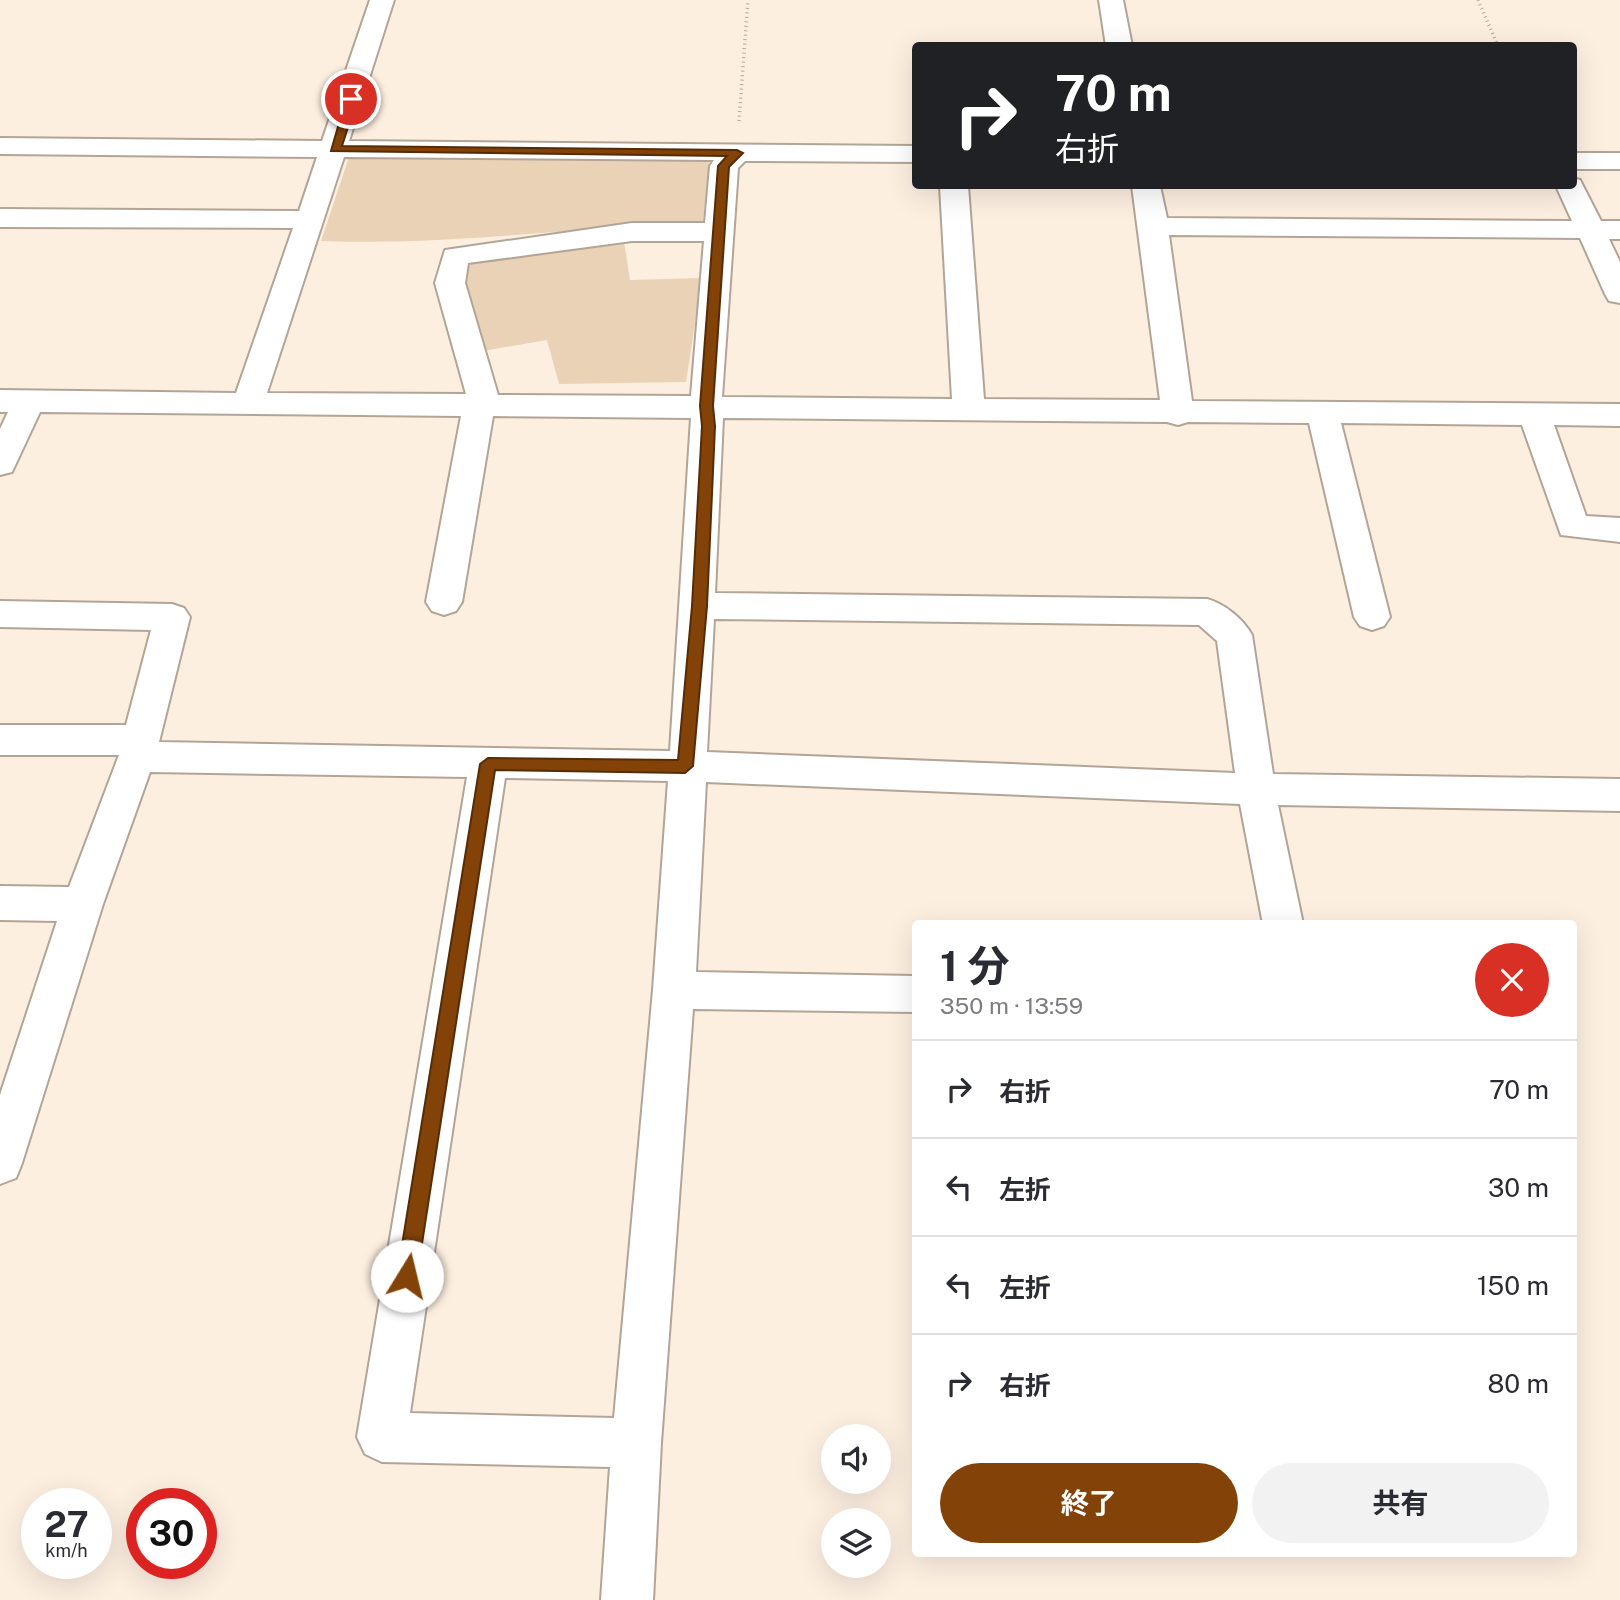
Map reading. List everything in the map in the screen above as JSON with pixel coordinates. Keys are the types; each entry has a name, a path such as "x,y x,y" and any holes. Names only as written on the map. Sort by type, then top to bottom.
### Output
{"street":[{"path":"245,404 256,385 382,0"},
{"path":"1111,0 1118,42"},
{"path":"0,146 912,154"},
{"path":"626,1600 636,1443 674,990 685,766 700,606 708,426 706,406 724,166 737,153"},
{"path":"1577,160 1620,161"},
{"path":"954,189 970,410"},
{"path":"1147,189 1154,226 1178,414"},
{"path":"1571,189 1620,294"},
{"path":"0,218 309,220"},
{"path":"1154,226 1620,230"},
{"path":"444,602 484,407 450,283 455,256 632,232 720,232"},
{"path":"0,464 14,401 484,407 706,406 1178,414 1620,415"},
{"path":"1323,414 1371,617"},
{"path":"1535,415 1573,527 1620,530"},
{"path":"700,606 1207,612 1234,635 1256,789 1282,920"},
{"path":"0,614 172,617 139,748 83,904 0,1163"},
{"path":"0,740 488,764 685,766 1256,789 1620,796"},
{"path":"488,764 382,1437 636,1443"},
{"path":"0,903 83,904"},
{"path":"674,990 912,994"}],"path":[{"path":"737,153 747,0"},
{"path":"1478,0 1496,42"}],"shaded area":[{"path":"349,157 709,160 703,222 464,239 321,241"},
{"path":"624,241 630,280 702,278 686,382 559,384 547,340 483,351 459,281 465,260"}],"route":[{"path":"351,99 335,149 737,153 724,166 706,406 708,426 700,606 685,766 488,764 407,1276"}]}
